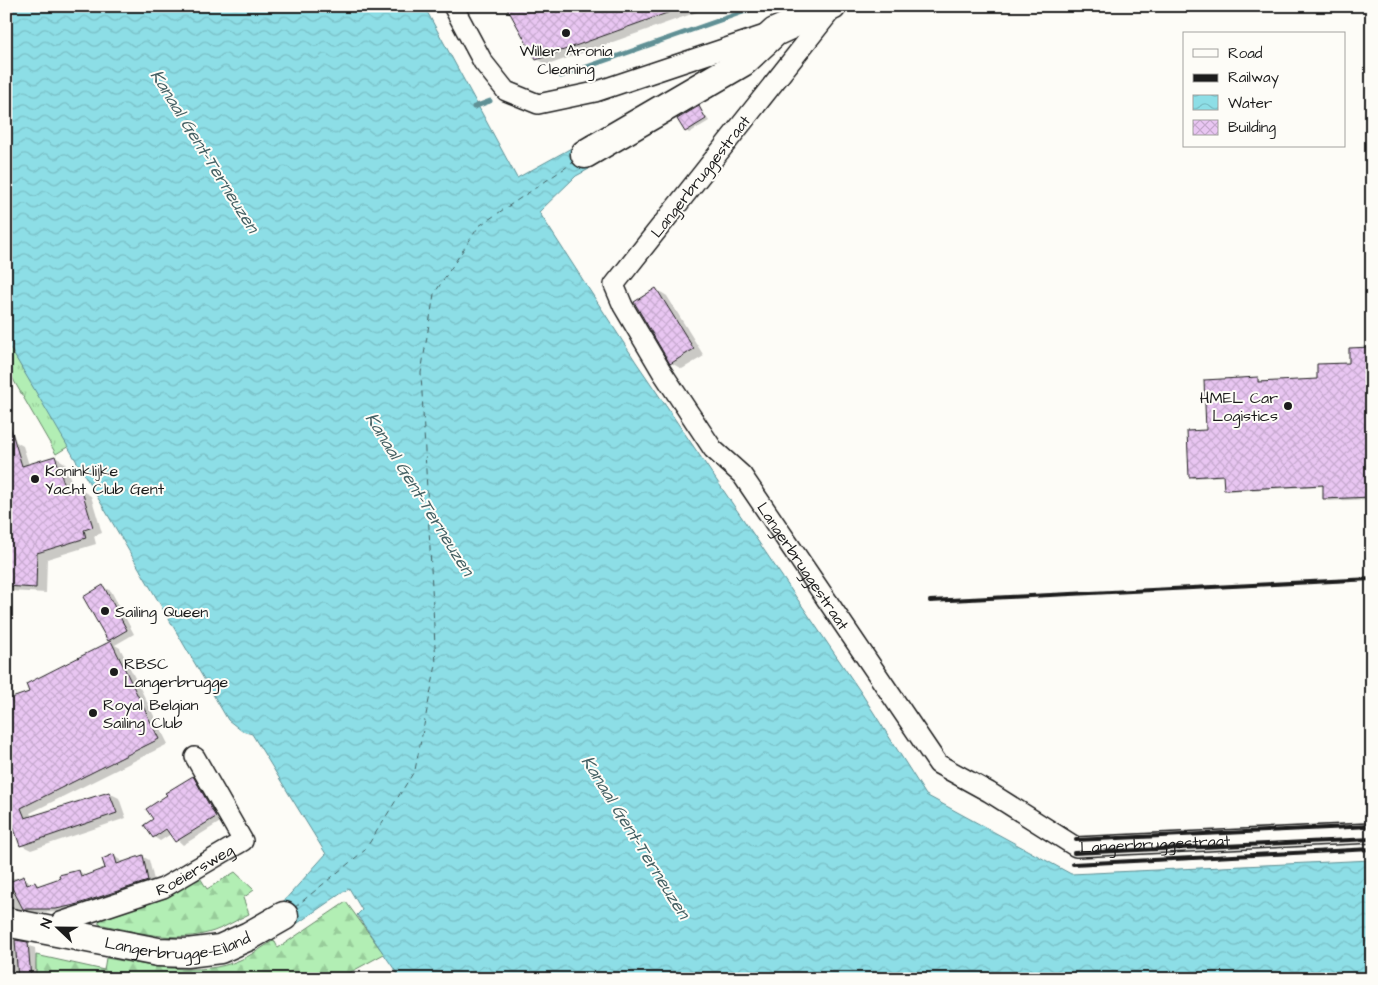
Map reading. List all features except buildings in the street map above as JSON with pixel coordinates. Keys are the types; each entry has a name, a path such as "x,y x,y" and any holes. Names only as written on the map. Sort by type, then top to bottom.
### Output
{"main road":[{"name":"Langerbruggestraat","path":"775,32 833,6"},
{"path":"585,154 743,62 775,32"},
{"name":"Langerbrugge-Eiland","path":"6,922 158,952 187,954 220,949 249,936 284,916"}],"street":[{"name":"Langerbruggestraat","path":"452,6 483,62 506,91 538,104 595,92 775,32"},
{"name":"Langerbruggestraat","path":"833,6 614,286 623,306 662,372 713,449 742,475 938,764 989,792 1076,847 1372,833"},
{"name":"Roeiersweg","path":"60,932 62,922 163,888 243,840 196,757"}],"green space":[{"path":"6,341 69,446 56,454 6,367"},
{"path":"235,872 254,890 243,898 249,914 218,929 200,935 171,937 99,924 99,917 199,876 207,889"},
{"path":"346,902 384,954 338,979 36,979 36,955 104,970 106,958 174,968 208,968 224,965 244,958 274,940 278,948"}],"water":[{"name":"Kanaal Gent-Terneuzen","path":"6,6 424,6 517,178 575,146 589,169 576,176 539,212 636,362 860,691 926,795 1071,874 1372,860 1372,979 401,979 357,915 362,910 349,888 295,925 282,903 326,854 252,734 242,731 228,720 6,341"}],"waterway":[{"path":"561,76 760,6"},
{"path":"474,107 490,101"}],"ferry route":[{"path":"294,908 365,850 415,770 436,665 421,373 434,294 479,226 574,162"}],"railway":[{"path":"930,601 1372,579"},
{"path":"1076,840 1372,826"},
{"path":"1074,853 1372,839"},
{"path":"1073,864 1372,849"}],"place":[{"name":"Willer Aronia Cleaning","path":"566,33"},
{"name":"HMEL Car Logistics","path":"1288,406"},
{"name":"Koninklijke Yacht Club Gent","path":"35,479"},
{"name":"Sailing Queen","path":"105,611"},
{"name":"RBSC Langerbrugge","path":"114,672"},
{"name":"Royal Belgian Sailing Club","path":"93,713"}]}
